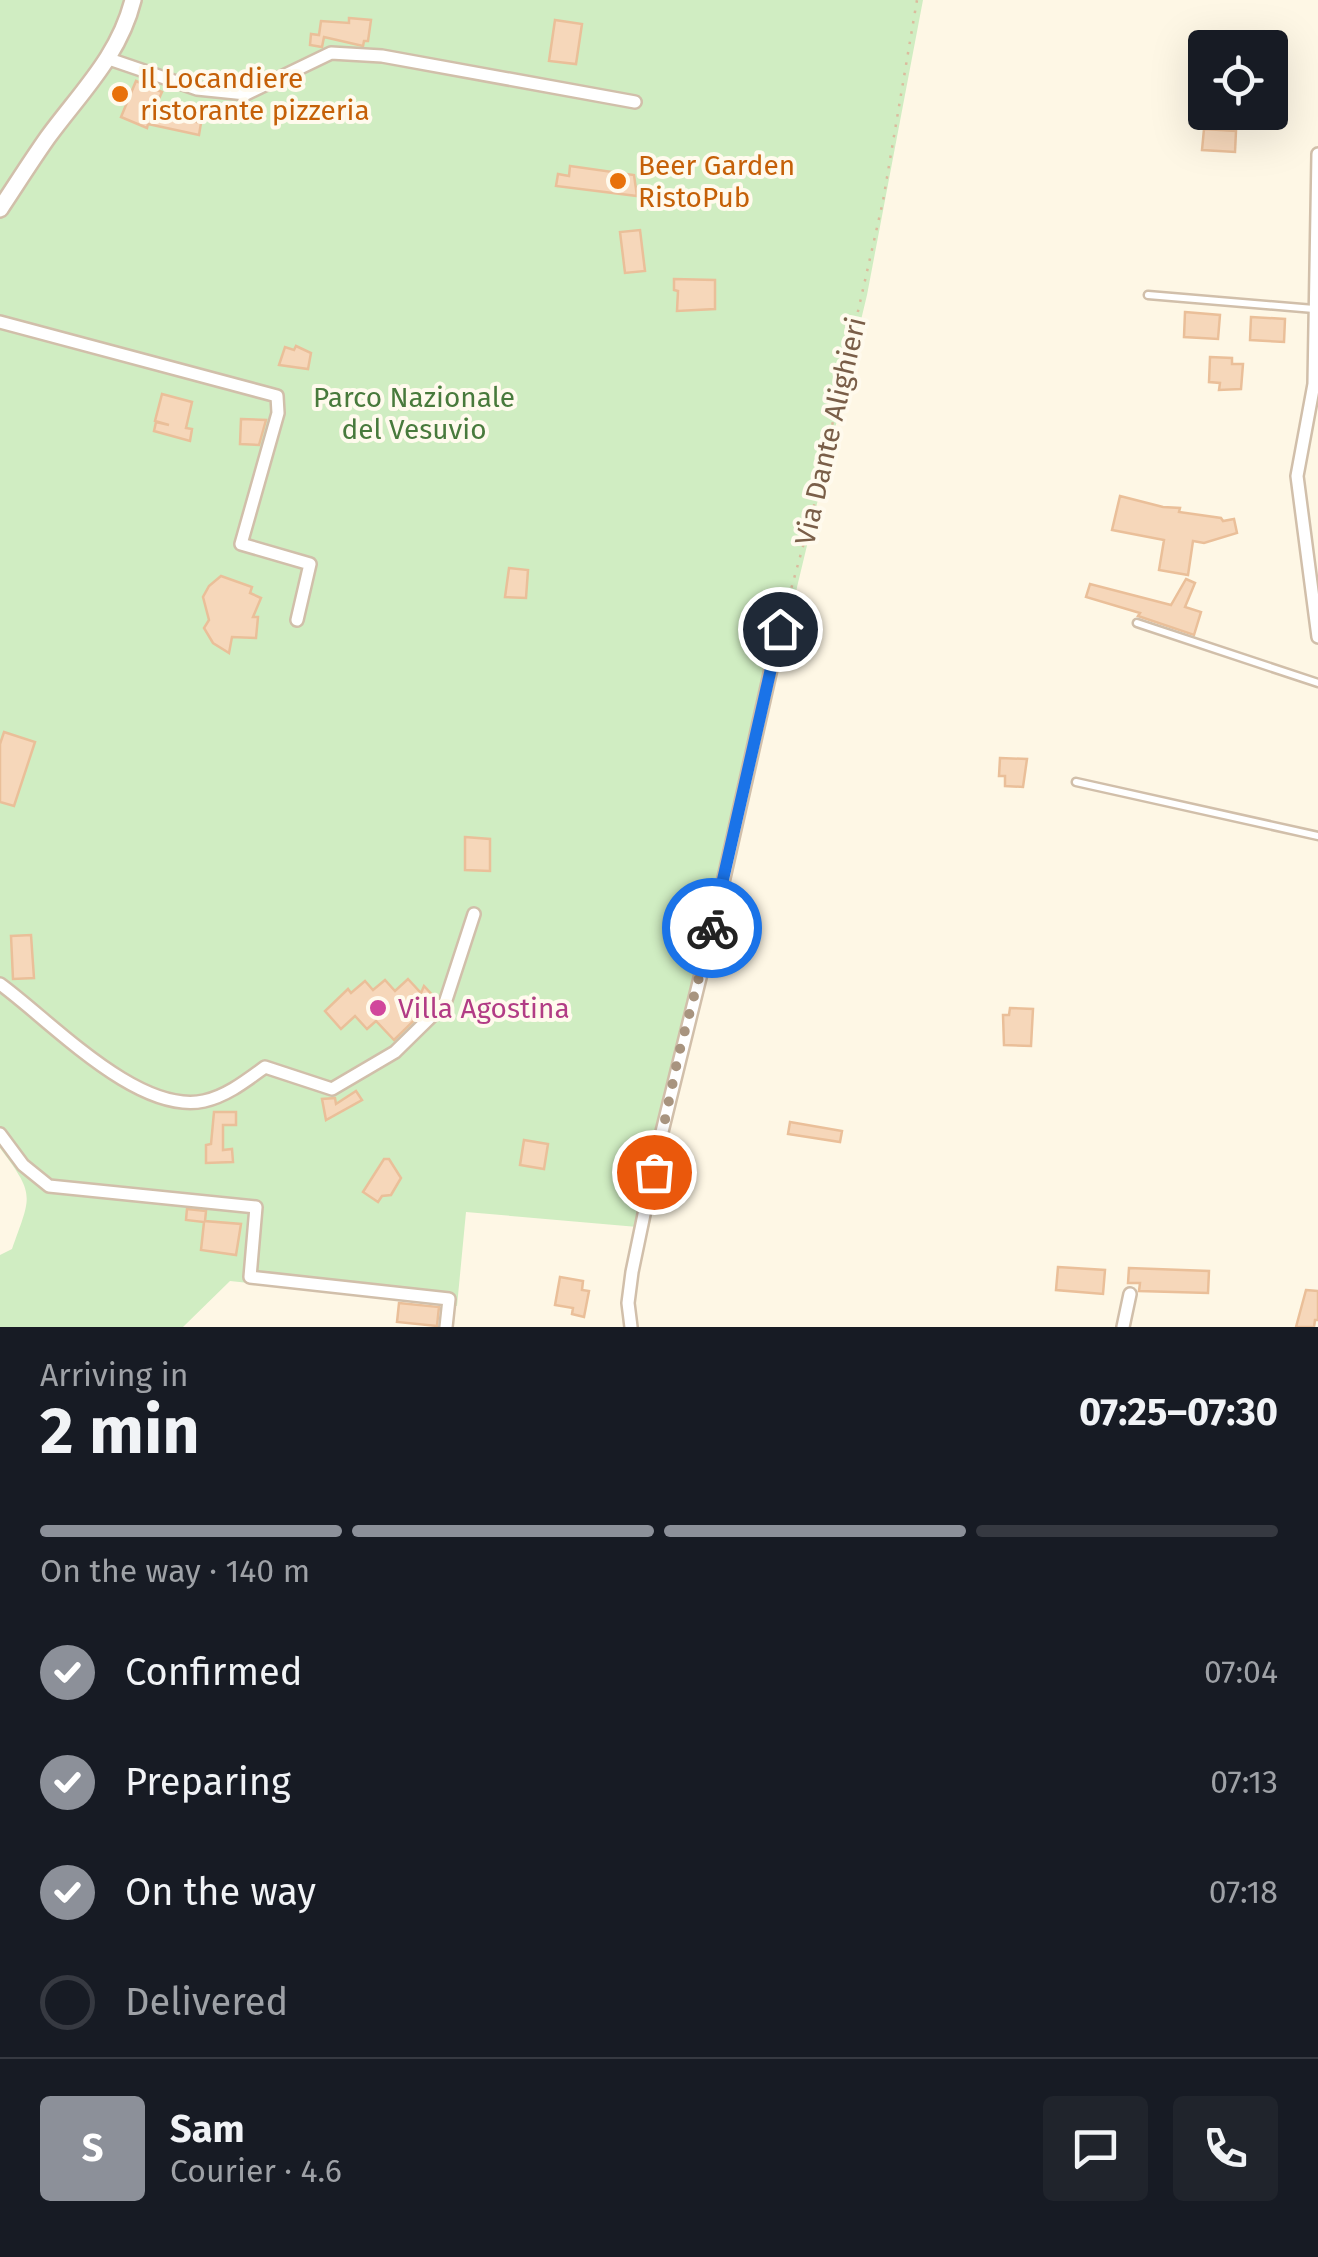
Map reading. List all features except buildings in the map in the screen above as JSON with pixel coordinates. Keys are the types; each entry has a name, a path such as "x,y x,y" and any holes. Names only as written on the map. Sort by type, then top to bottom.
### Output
{"street":[{"path":"0,209 49,136 110,59 134,0"},
{"path":"110,59 196,89 246,94 331,53 382,56 636,102"},
{"path":"1318,154 1314,384 1297,476 1318,636"},
{"path":"0,322 276,396 278,412 241,544 310,564 297,620"},
{"path":"631,1327 628,1303 632,1272 657,1152 780,629"},
{"path":"0,984 114,1076 171,1101 208,1100 234,1089 265,1067 332,1088 396,1052 444,1003 474,914"},
{"path":"0,1134 23,1164 49,1186 256,1206 250,1277 449,1298 446,1327"},
{"path":"1123,1327 1130,1294"}],"lane":[{"path":"1148,295 1314,310"},
{"path":"1138,623 1318,683"},
{"path":"1076,782 1318,836"}],"path":[{"name":"Via Dante Alighieri","path":"780,629 812,514 883,201 917,0"}],"green space":[{"name":"Parco Nazionale del Vesuvio","path":"0,0 923,0 867,295 695,1013 649,1228 466,1212 457,1306 230,1281 183,1327 0,1327 0,1255 12,1249 27,1196 20,1176 0,1148"}],"way so far":[{"path":"654,1172 679,1053 712,928"}],"place":[{"name":"Il Locandiere ristorante pizzeria","path":"120,94"},
{"name":"Beer Garden RistoPub","path":"618,181"},
{"name":"Villa Agostina","path":"378,1008"}],"route":[{"path":"712,928 780,629"}]}
